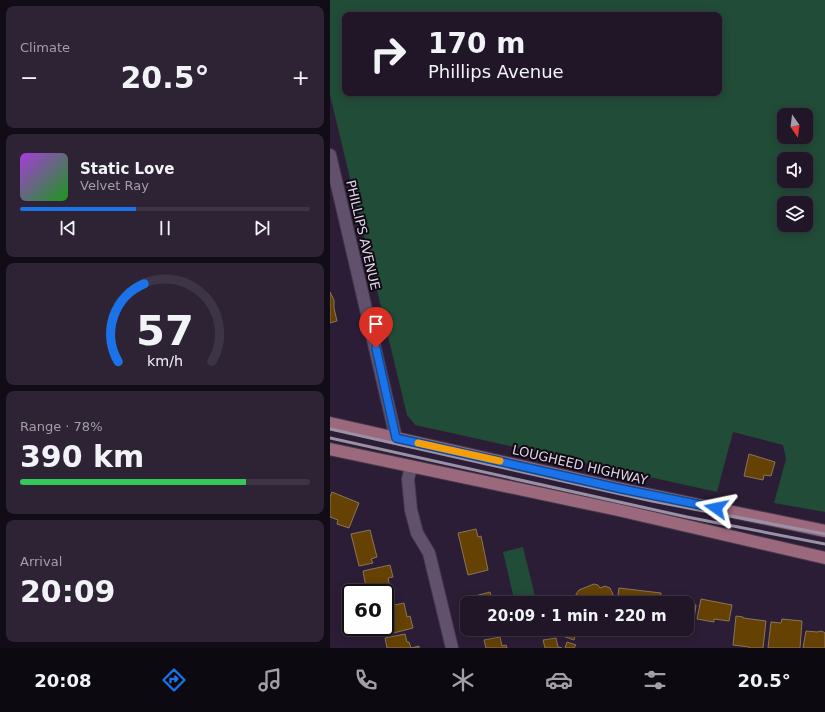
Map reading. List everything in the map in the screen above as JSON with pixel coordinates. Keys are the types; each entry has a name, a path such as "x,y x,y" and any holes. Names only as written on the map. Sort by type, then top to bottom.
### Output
{"main road":[{"name":"LOUGHEED HIGHWAY","path":"330,424 622,489 825,531"},
{"path":"330,449 618,510 825,558"}],"street":[{"name":"PHILLIPS AVENUE","path":"330,155 396,438"},
{"path":"411,467 408,479 411,510 417,533 429,553 452,648"}],"green space":[{"path":"330,0 825,0 825,512 774,503 786,459 783,445 733,432 717,492 415,425 407,415 330,95"},
{"path":"523,547 535,596 513,596 503,552"}],"building":[{"path":"330,292 334,300 337,321 330,323"},
{"path":"749,454 775,462 771,476 764,475 763,480 744,476"},
{"path":"332,492 359,503 349,528 337,524 338,520 330,517 330,497"},
{"path":"476,529 478,537 481,536 488,570 468,575 458,533"},
{"path":"370,530 377,557 371,559 373,563 359,566 351,534"},
{"path":"390,565 393,577 388,578 389,584 365,584 363,571"},
{"path":"594,584 598,585 600,588 605,586 610,588 614,596 577,596 576,594 579,590"},
{"path":"619,588 661,593 661,596 619,596"},
{"path":"490,592 491,596 475,596"},
{"path":"701,599 732,605 729,621 714,619 714,622 697,619"},
{"path":"404,603 407,617 410,616 413,628 394,633 394,605"},
{"path":"694,605 696,605 694,620"},
{"path":"736,616 766,621 763,648 749,648 733,645"},
{"path":"782,619 802,621 800,648 768,648 771,622 781,623"},
{"path":"806,631 822,631 825,633 825,648 803,648"},
{"path":"405,634 407,642 409,642 411,648 387,648 385,638"},
{"path":"563,636 575,636 574,640"},
{"path":"500,637 502,646 506,645 507,648 486,648 484,640"},
{"path":"556,638 558,647 562,648 545,648 543,640"},
{"path":"567,642 576,645 574,648 565,648"}],"railway":[{"path":"330,429 652,501 825,534"},
{"path":"330,438 687,517 825,544"}],"slow traffic":[{"path":"418,443 500,461"}],"route":[{"path":"376,348 396,438 622,489 716,508"}]}
